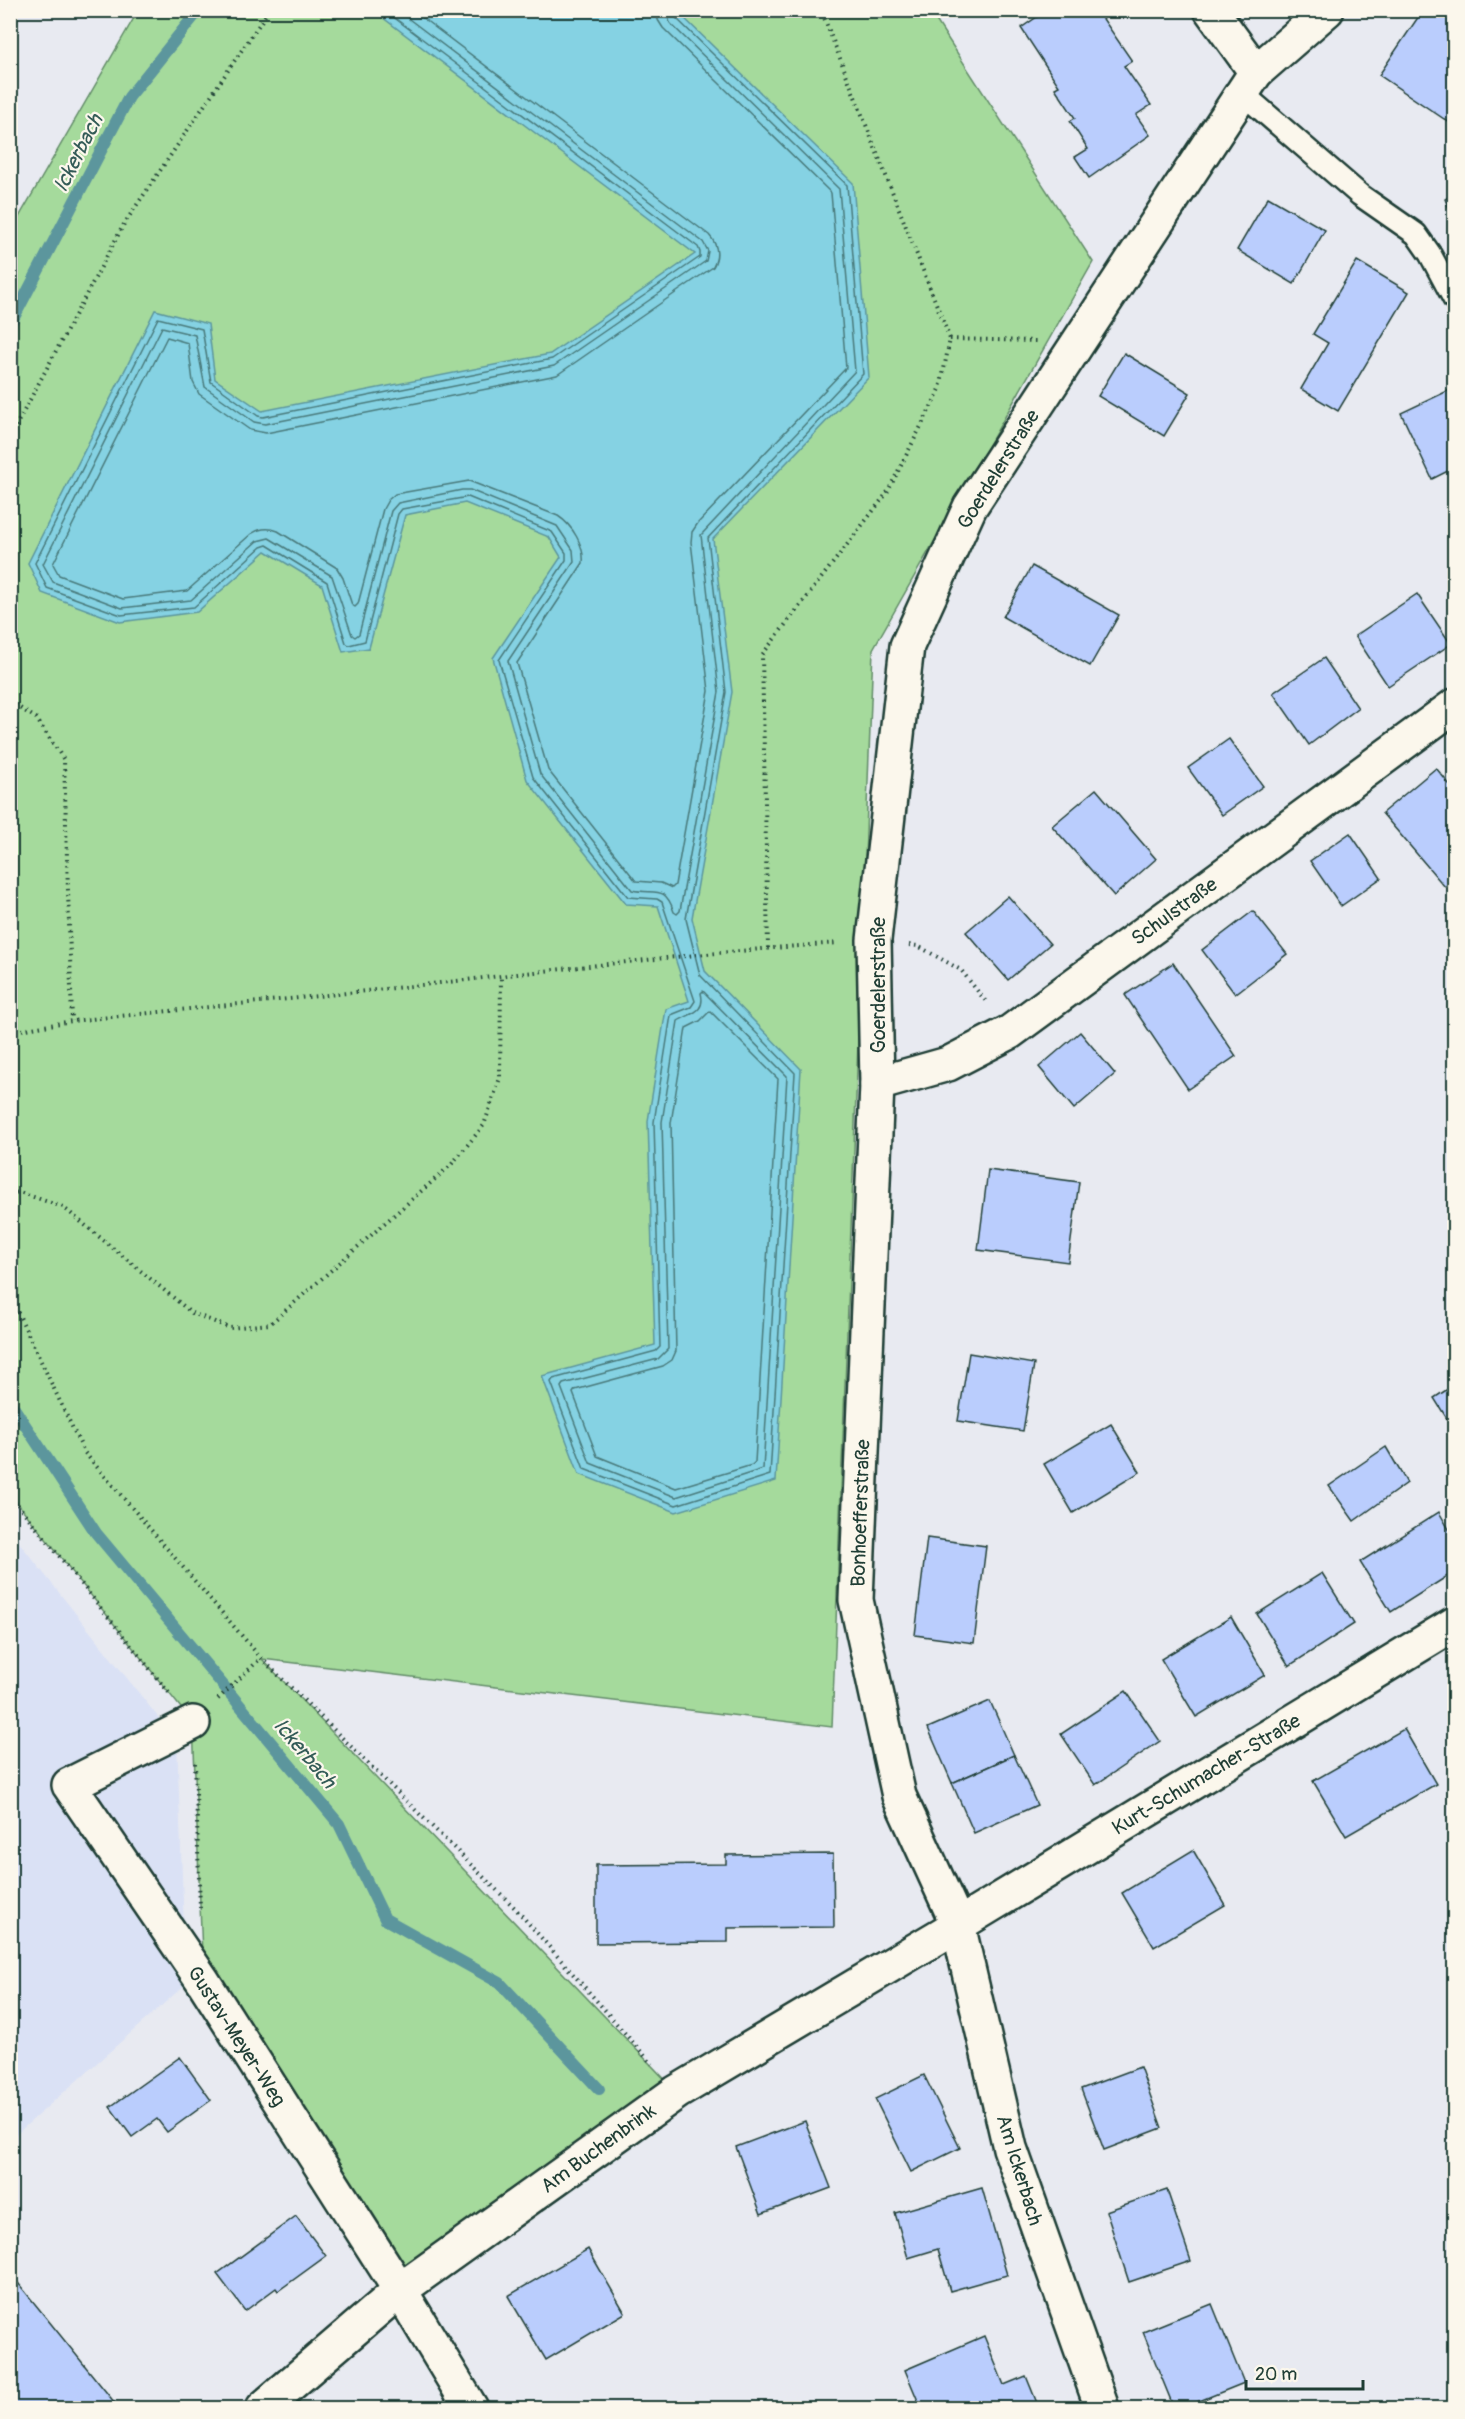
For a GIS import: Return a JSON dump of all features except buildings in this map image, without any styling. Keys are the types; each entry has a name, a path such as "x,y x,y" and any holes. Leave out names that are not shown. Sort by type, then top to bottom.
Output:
{"street":[{"path":"1211,10 1249,82"},
{"name":"Goerdelerstraße","path":"877,1084 874,940 908,646 970,507 1249,82 1327,10"},
{"name":"Schulstraße","path":"877,1084 948,1064 1010,1032 1455,706"},
{"name":"Bonhoefferstraße","path":"877,1084 856,1600 899,1796 958,1925"},
{"name":"Kurt-Schumacher-Straße","path":"958,1925 1454,1624"},
{"name":"Gustav-Meyer-Weg","path":"193,1723 69,1785 203,1981 400,2290 471,2409"},
{"name":"Am Buchenbrink","path":"263,2409 400,2290 676,2092 958,1925"},
{"name":"Am Ickerbach","path":"958,1925 1010,2148 1102,2409"}],"lane":[{"path":"1249,82 1360,195 1416,234 1455,299"}],"path":[{"path":"10,437 124,224 269,10"},
{"path":"768,948 762,655 887,493 940,389 950,339 821,10"},
{"path":"950,339 1079,341"},
{"path":"10,702 36,718 64,760 72,1021"},
{"path":"10,1032 72,1021 735,950 874,940 918,946 960,970 1010,1032"},
{"path":"10,1194 19,1192 63,1207 192,1313 230,1328 270,1324 451,1165 484,1125 500,1078 501,976"},
{"path":"10,1296 84,1452 261,1658 516,1909 676,2092"},
{"path":"193,1723 261,1658"}],"shaded area":[{"path":"10,1531 177,1741 186,1984 11,2139"}],"green space":[{"path":"138,11 930,11 1093,262 873,649 832,1727 262,1659 677,2092 400,2290 203,1981 193,1723 11,1495 11,231"}],"water":[{"path":"374,11 677,11 853,183 869,377 713,539 732,692 692,918 705,971 801,1069 776,1481 676,1512 579,1474 542,1376 655,1345 648,1121 666,1009 689,1001 658,906 626,904 527,780 493,658 561,557 549,537 465,503 405,515 369,648 343,652 322,585 266,551 197,612 120,622 42,593 28,563 155,310 208,324 215,379 262,411 550,354 695,254"}],"waterway":[{"name":"Ickerbach","path":"10,325 129,97 199,10"},
{"name":"Ickerbach","path":"10,1402 96,1533 339,1824 385,1919 500,1983 599,2089"}]}
